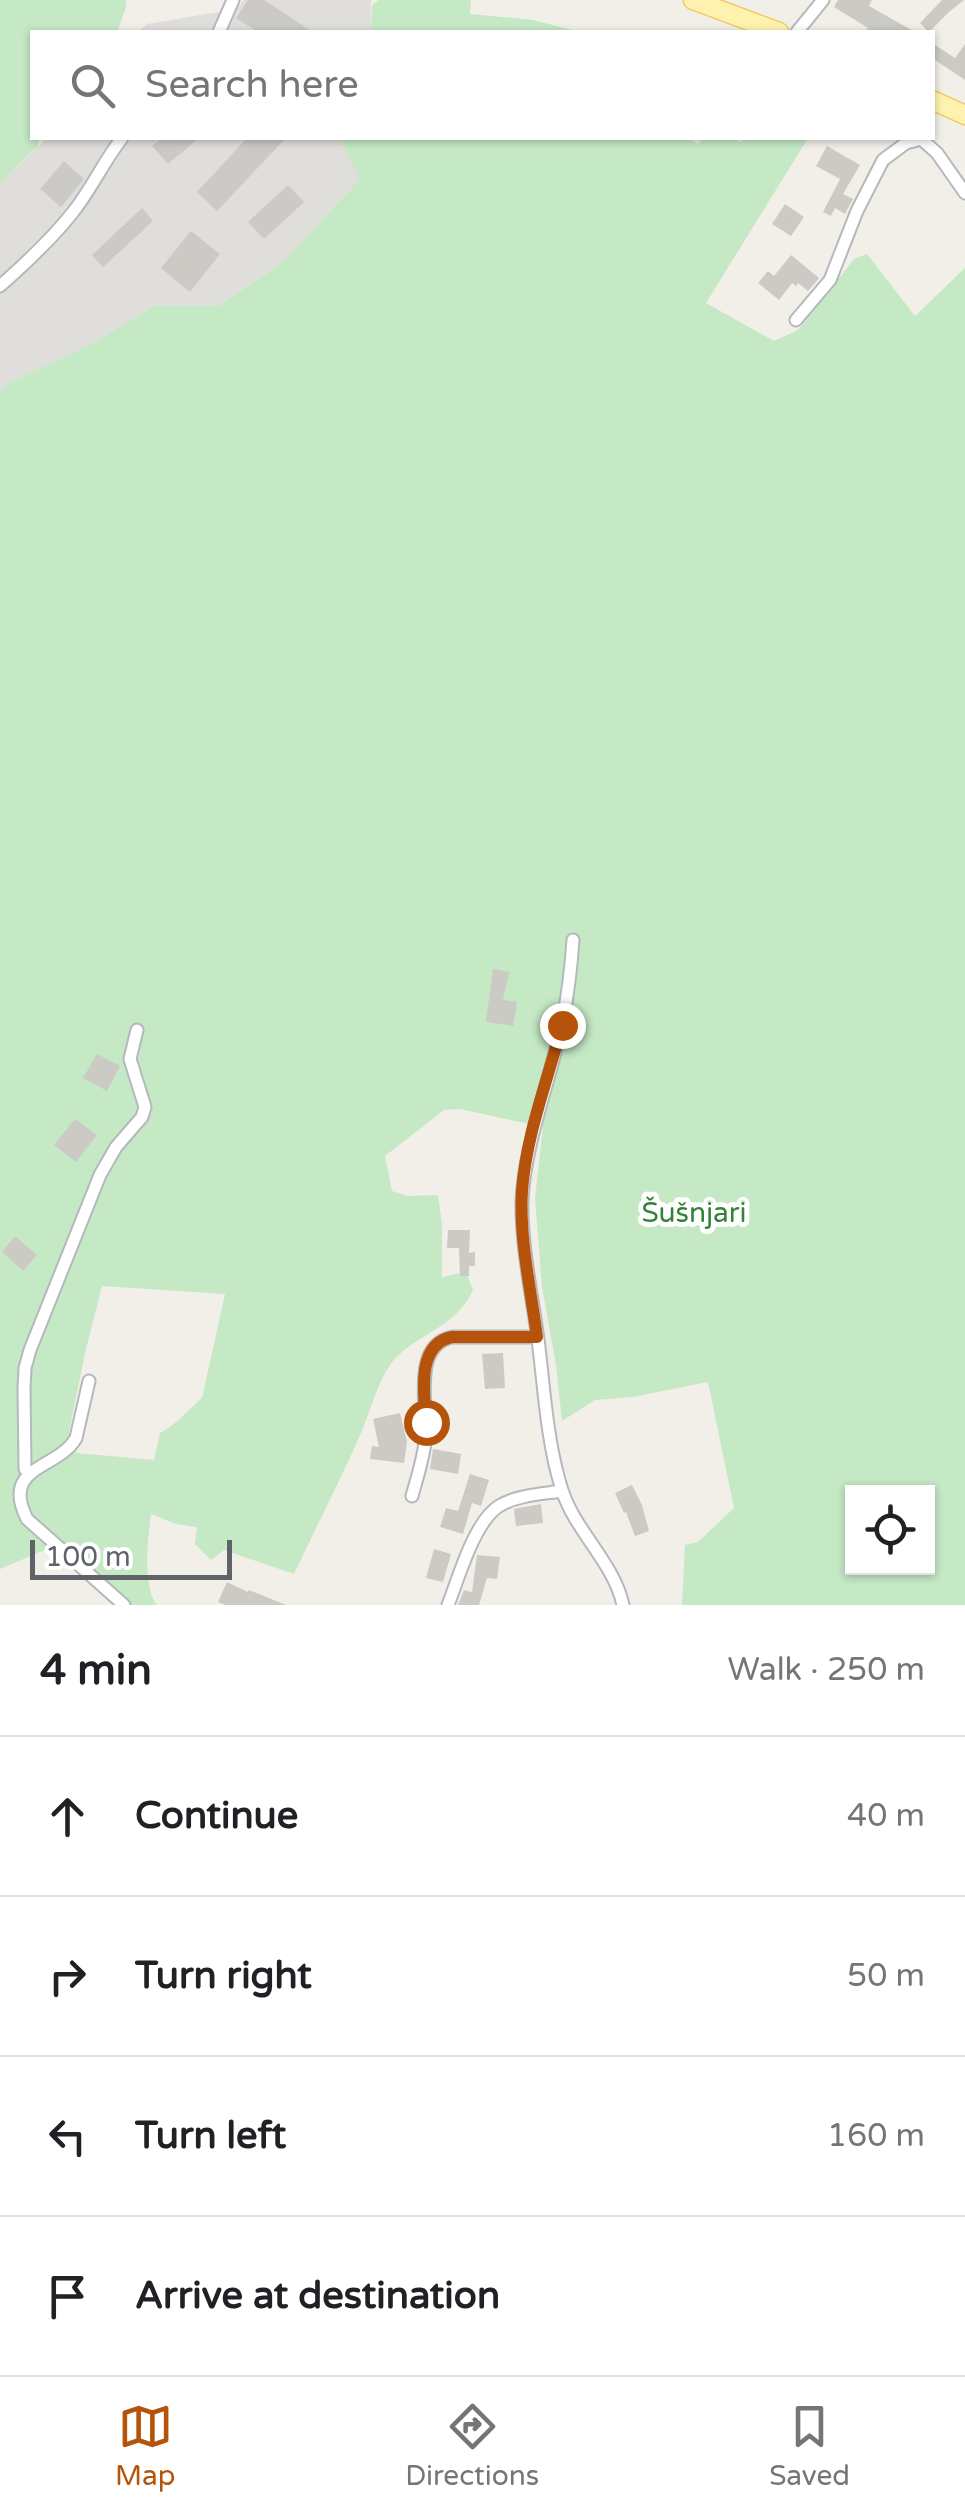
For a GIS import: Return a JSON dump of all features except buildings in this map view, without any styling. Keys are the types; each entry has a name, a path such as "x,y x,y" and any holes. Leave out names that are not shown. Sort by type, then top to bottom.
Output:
{"main road":[{"path":"694,0 774,30"},
{"path":"935,101 965,115"}],"street":[{"path":"220,30 232,0"},
{"path":"799,30 824,0"},
{"path":"0,286 73,212 121,140"},
{"path":"796,320 830,280 856,211 883,160 914,140"},
{"path":"922,140 965,194"},
{"path":"573,940 562,1025 529,1146 522,1192 525,1238 552,1446 562,1491 612,1578 622,1605"},
{"path":"25,1470 24,1388 30,1350 100,1174 116,1147 142,1117 145,1107 130,1058 137,1030"},
{"path":"412,1496 425,1442 426,1363 434,1344 452,1337 537,1337"},
{"path":"88,1381 72,1446 25,1470 16,1480 12,1494 26,1519 124,1605"},
{"path":"448,1605 488,1515 516,1499 562,1491"}],"shaded area":[{"path":"244,0 371,0 372,30 140,30 147,24 236,9"},
{"path":"45,140 340,140 361,178 283,262 218,306 154,306 88,346 10,382 0,391 0,184"}],"green space":[{"path":"0,0 126,0 118,30 30,30 30,140 39,140 38,146 0,184"},
{"path":"379,0 471,0 470,14 533,20 572,30 372,30 372,5"},
{"name":"Šušnjari","path":"340,140 691,140 698,144 702,140 807,140 706,303 774,341 798,330 854,259 867,254 915,316 965,268 965,1605 682,1605 685,1545 698,1542 734,1508 708,1382 633,1397 595,1400 562,1421 542,1287 535,1198 543,1127 460,1109 444,1110 385,1156 392,1191 407,1196 438,1195 442,1277 466,1272 473,1290 455,1315 407,1348 388,1368 294,1574 224,1550 211,1560 195,1544 197,1527 151,1514 148,1574 157,1605 117,1605 63,1542 0,1569 0,391 10,382 88,346 154,306 218,306 283,262 360,179","holes":["102,1286 225,1294 202,1398 160,1433 154,1460 77,1453 69,1432"]}],"route":[{"path":"426,1422 426,1363 434,1344 452,1337 537,1337 522,1192 529,1146 562,1025"}]}
